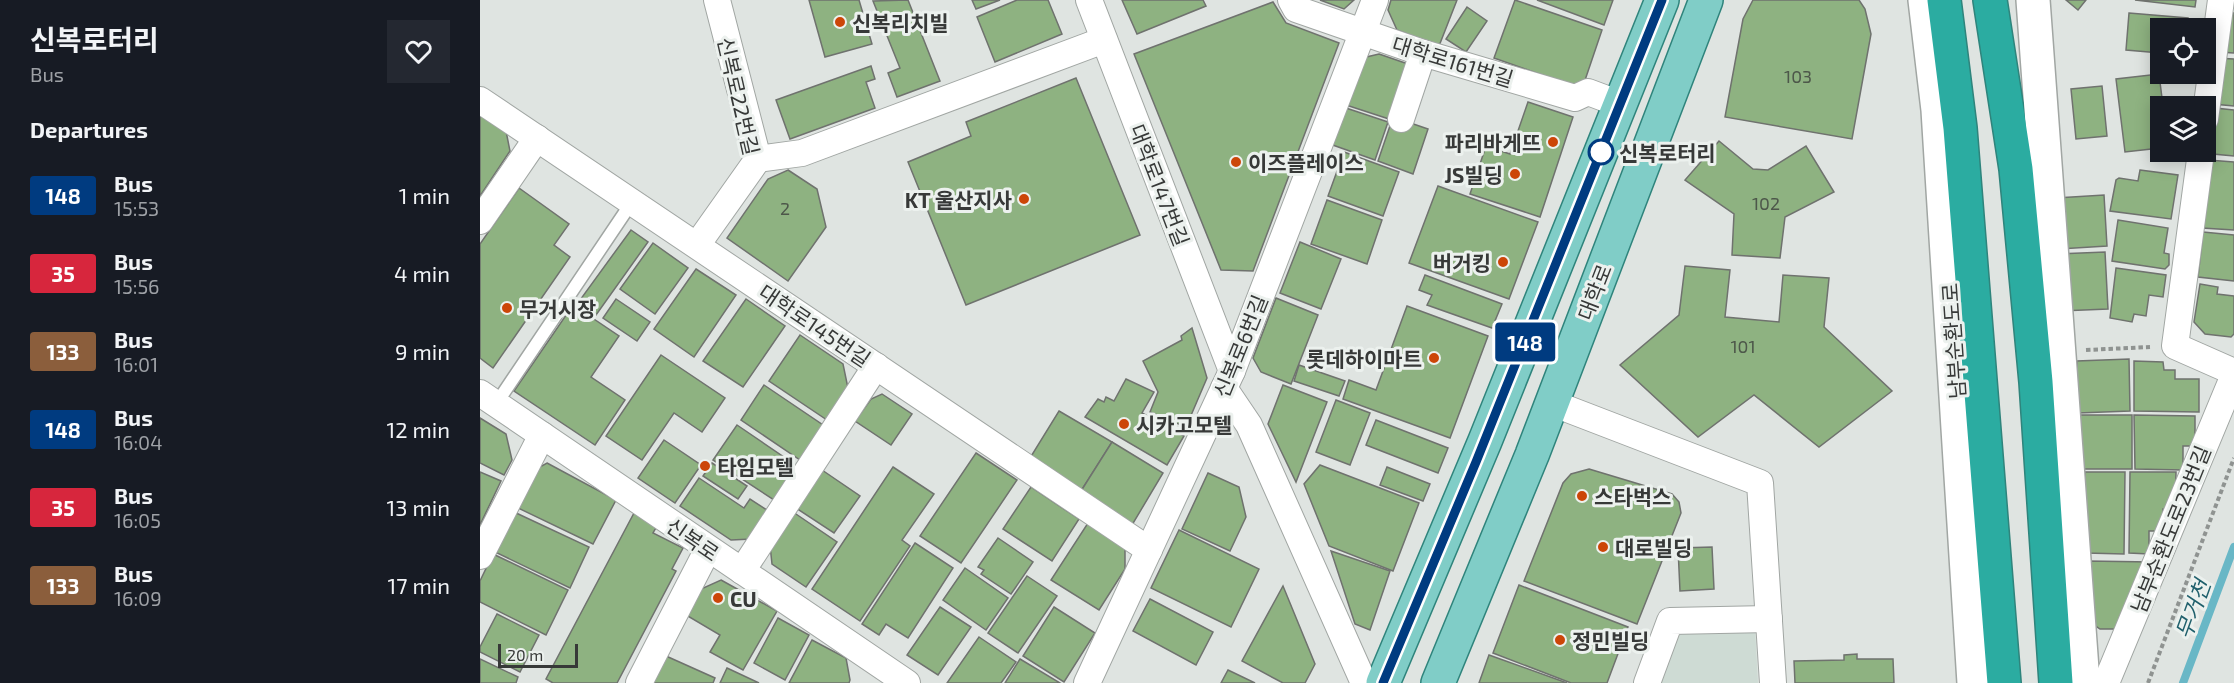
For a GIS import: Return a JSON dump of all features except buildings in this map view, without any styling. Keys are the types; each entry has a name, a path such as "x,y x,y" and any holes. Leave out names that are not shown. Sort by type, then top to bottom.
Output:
{"highway":[{"path":"1944,0 1961,140 2004,683"},
{"path":"1990,0 2016,169 2034,359 2056,683"}],"main road":[{"path":"1383,683 1476,462 1662,0"},
{"name":"대학로","path":"1438,683 1552,403 1706,0"},
{"name":"남부순환도로","path":"1925,0 1938,110 1974,683"},
{"path":"2033,0 2083,683"}],"street":[{"name":"신복로22번길","path":"696,245 758,159 717,0"},
{"name":"대학로147번길","path":"1089,0 1228,379 1364,683"},
{"name":"대학로161번길","path":"1291,0 1296,9 1423,53 1575,98 1588,92 1620,104"},
{"name":"신복로6번길","path":"1087,683 1228,379 1375,0"},
{"path":"2208,96 2221,0"},
{"path":"758,159 802,153 1104,40"},
{"path":"1401,119 1423,53"},
{"name":"대학로145번길","path":"480,100 1149,550"},
{"path":"480,221 537,138"},
{"path":"2200,162 2175,346 2234,374"},
{"path":"742,572 876,366"},
{"name":"남부순환도로23번길","path":"2106,683 2234,374"},
{"name":"신복로","path":"488,398 742,572 870,673 907,683"},
{"path":"1552,403 1760,483 1773,683"},
{"path":"480,556 542,435"},
{"path":"639,683 708,549"},
{"path":"1647,683 1670,621 1769,619"}],"lane":[{"path":"488,398 633,202"}],"path":[{"path":"2080,350 2175,346"},
{"path":"2148,683 2234,458"}],"shaded area":[{"path":"1755,627 1758,683 1654,683 1674,631"}],"waterway":[{"name":"무거천","path":"2183,683 2234,547"}],"bus line":[{"name":"148","path":"1383,683 1424,590 1662,0"}],"place":[{"name":"신복리치빌","path":"840,22"},
{"name":"파리바게뜨","path":"1553,142"},
{"name":"신복로터리","path":"1601,152"},
{"name":"이즈플레이스","path":"1236,162"},
{"name":"JS빌딩","path":"1515,174"},
{"name":"KT 울산지사","path":"1024,199"},
{"name":"버거킹","path":"1503,262"},
{"name":"무거시장","path":"507,308"},
{"name":"롯데하이마트","path":"1434,358"},
{"name":"시카고모텔","path":"1124,424"},
{"name":"타임모텔","path":"705,466"},
{"name":"스타벅스","path":"1582,496"},
{"name":"대로빌딩","path":"1603,547"},
{"name":"CU","path":"718,598"},
{"name":"정민빌딩","path":"1560,640"}]}
